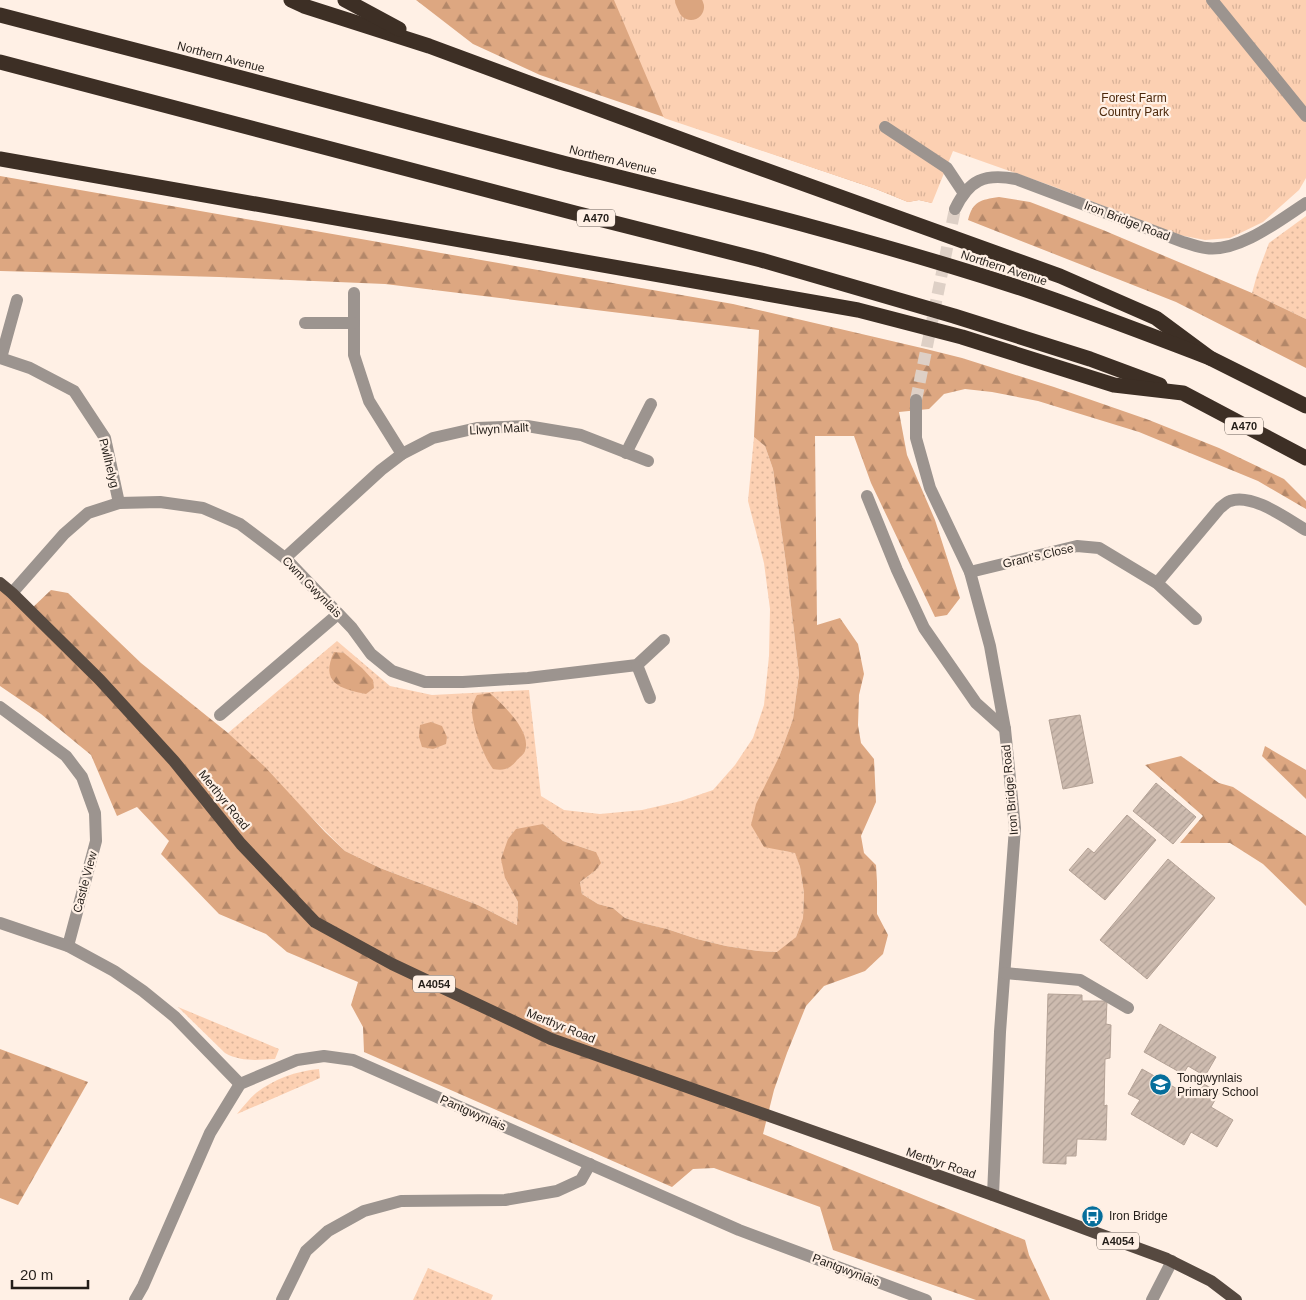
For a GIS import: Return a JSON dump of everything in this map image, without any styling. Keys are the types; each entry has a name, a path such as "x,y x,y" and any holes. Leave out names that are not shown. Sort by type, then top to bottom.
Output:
{"highway":[{"path":"291,0 304,6 430,46 732,158 1060,276 1156,318 1210,358 1306,406"},
{"path":"346,0 430,46"},
{"name":"Northern Avenue","path":"0,15 758,212 924,259 1015,287 1124,325 1210,358"},
{"name":"A470","path":"1,62 761,260 964,318 1090,359 1183,393 1306,458"},
{"path":"0,159 858,310 962,337 1114,385 1183,393"}],"main road":[{"name":"Merthyr Road","path":"0,583 100,680 174,761 241,844 315,922 392,964 551,1039 993,1195 1172,1261 1211,1280 1236,1300"}],"street":[{"path":"1212,0 1306,116"},
{"path":"886,127 948,168 963,192 955,209"},
{"name":"Iron Bridge Road","path":"963,192 980,180 998,176 1016,179 1183,242 1207,249 1242,242 1306,203"},
{"path":"354,293 354,355 369,401 402,454"},
{"name":"Pwllhelyg","path":"17,300 1,358 30,368 74,390 105,438 119,503"},
{"path":"305,323 354,324"},
{"name":"Iron Bridge Road","path":"916,400 916,438 930,488 970,572 990,646 1005,730 1015,828 993,1195"},
{"path":"626,452 651,404"},
{"name":"Llwyn Mallt","path":"285,558 381,470 402,454 433,438 477,428 527,426 581,435 648,462"},
{"path":"866,496 896,570 924,628 976,703 1005,730"},
{"path":"1157,583 1220,508 1230,501 1247,500 1265,506 1306,530"},
{"name":"Cwm Gwynlais","path":"12,593 64,534 88,513 119,503 160,502 203,508 240,524 285,558 352,628 371,654 392,671 425,682 463,682 528,678 637,666"},
{"name":"Grant's Close","path":"970,572 1077,546 1099,548 1157,583 1196,619"},
{"path":"220,715 338,614"},
{"path":"650,698 637,666 664,640"},
{"name":"Castle View","path":"0,707 66,756 82,777 95,813 96,841 68,946"},
{"path":"0,923 68,946 114,971 175,1017 240,1084 210,1134 143,1286 135,1300"},
{"path":"1005,973 1080,980 1128,1008"},
{"name":"Pantgwynlais","path":"240,1084 297,1060 324,1056 353,1060 739,1230 926,1300"},
{"path":"282,1300 306,1251 328,1231 364,1211 401,1201 506,1200 557,1191 581,1180 590,1164"},
{"path":"1152,1300 1172,1261"}],"green space":[{"path":"416,0 729,0 932,203 919,200 908,202 876,189 540,75 473,44"},
{"name":"Forest Farm Country Park","path":"614,0 1306,0 1306,178 1299,190 1263,222 1230,238 1205,240 1179,235 1052,186 953,151 932,203 919,200 908,202 876,189 664,118"},
{"path":"0,176 733,304 926,349 962,358 1054,387 1149,420 1219,448 1284,479 1306,501 1306,509 1258,481 1139,432 1038,401 965,389 944,394 929,409 899,412 907,455 935,520 960,598 947,615 935,617 871,483 854,436 815,436 817,625 840,618 858,644 864,674 859,695 858,725 861,743 874,759 876,802 861,836 864,853 876,865 877,914 888,935 883,954 865,971 824,986 806,1006 774,1090 763,1134 1025,1240 1029,1255 1050,1300 976,1300 833,1250 820,1207 714,1168 693,1169 672,1187 364,1052 363,1027 351,1005 358,982 287,952 266,934 219,914 161,854 169,841 137,807 117,816 91,755 41,714 0,686 0,583 30,610 51,590 68,593 141,663 228,733 265,767 345,851 380,868 478,905 517,925 518,902 505,878 501,859 508,839 516,829 543,824 563,841 596,852 601,863 595,871 580,882 582,894 598,904 613,908 625,918 697,939 726,946 777,952 796,937 803,918 804,893 800,867 795,853 764,847 751,825 756,804 779,757 793,719 799,674 773,469 765,446 754,437 759,330 385,284 0,271"},
{"path":"999,197 1030,202 1103,230 1252,293 1306,319 1306,368 1176,302 968,220 972,209 978,202"},
{"path":"1306,216 1306,319 1252,293 1269,243"},
{"path":"754,437 765,446 773,469 799,674 793,719 779,757 783,851 795,852 800,867 804,893 803,918 796,937 778,952 726,946 697,939 625,918 613,908 598,904 582,894 580,882 595,871 596,852 563,841 543,824 505,878 518,902 517,925 478,905 380,868 345,851 228,733 337,641 390,686 432,695 529,690 541,796 564,810 600,814 642,810 681,801 713,790 735,765 753,738 764,705 769,656 770,609 764,563 748,501"},
{"path":"334,652 344,653 362,668 373,680 374,688 366,694 348,690 335,682 329,671"},
{"path":"490,693 515,719 524,735 526,743 523,755 509,767 500,770 493,769 486,757 479,741 472,710 477,695"},
{"path":"431,722 442,726 447,737 446,744 433,749 422,747 419,737 420,725"},
{"path":"1265,746 1306,770 1306,799 1262,756"},
{"path":"1181,756 1219,783 1233,787 1306,836 1306,906 1263,864 1230,843 1180,843 1203,816 1145,765"},
{"path":"178,1007 279,1049 275,1059 243,1059 225,1053"},
{"path":"0,1049 88,1082 18,1205 0,1198"},
{"path":"319,1069 320,1078 237,1114 253,1095 270,1084 294,1074"},
{"path":"428,1268 493,1295 491,1300 413,1300"}],"building":[{"path":"1080,715 1093,783 1063,789 1049,720"},
{"path":"1156,783 1196,817 1173,844 1133,811"},
{"path":"1127,815 1156,840 1105,900 1069,870 1088,848 1094,853"},
{"path":"1168,859 1215,898 1147,979 1100,940"},
{"path":"1048,994 1082,995 1082,1001 1107,1001 1106,1024 1111,1025 1110,1058 1105,1059 1104,1106 1107,1105 1106,1140 1077,1139 1076,1156 1066,1156 1066,1164 1043,1163"},
{"path":"1160,1024 1216,1057 1205,1076 1188,1066 1183,1074 1144,1052"},
{"path":"1142,1069 1195,1099 1204,1084 1219,1093 1211,1107 1233,1120 1217,1147 1191,1132 1184,1145 1131,1114 1140,1100 1128,1094"}],"waterway":[{"path":"688,0 691,7"}],"tunnel":[{"path":"916,400 955,209"}],"place":[{"name":"Tongwynlais Primary School","path":"1161,1085"},
{"name":"Iron Bridge","path":"1093,1216"}]}
